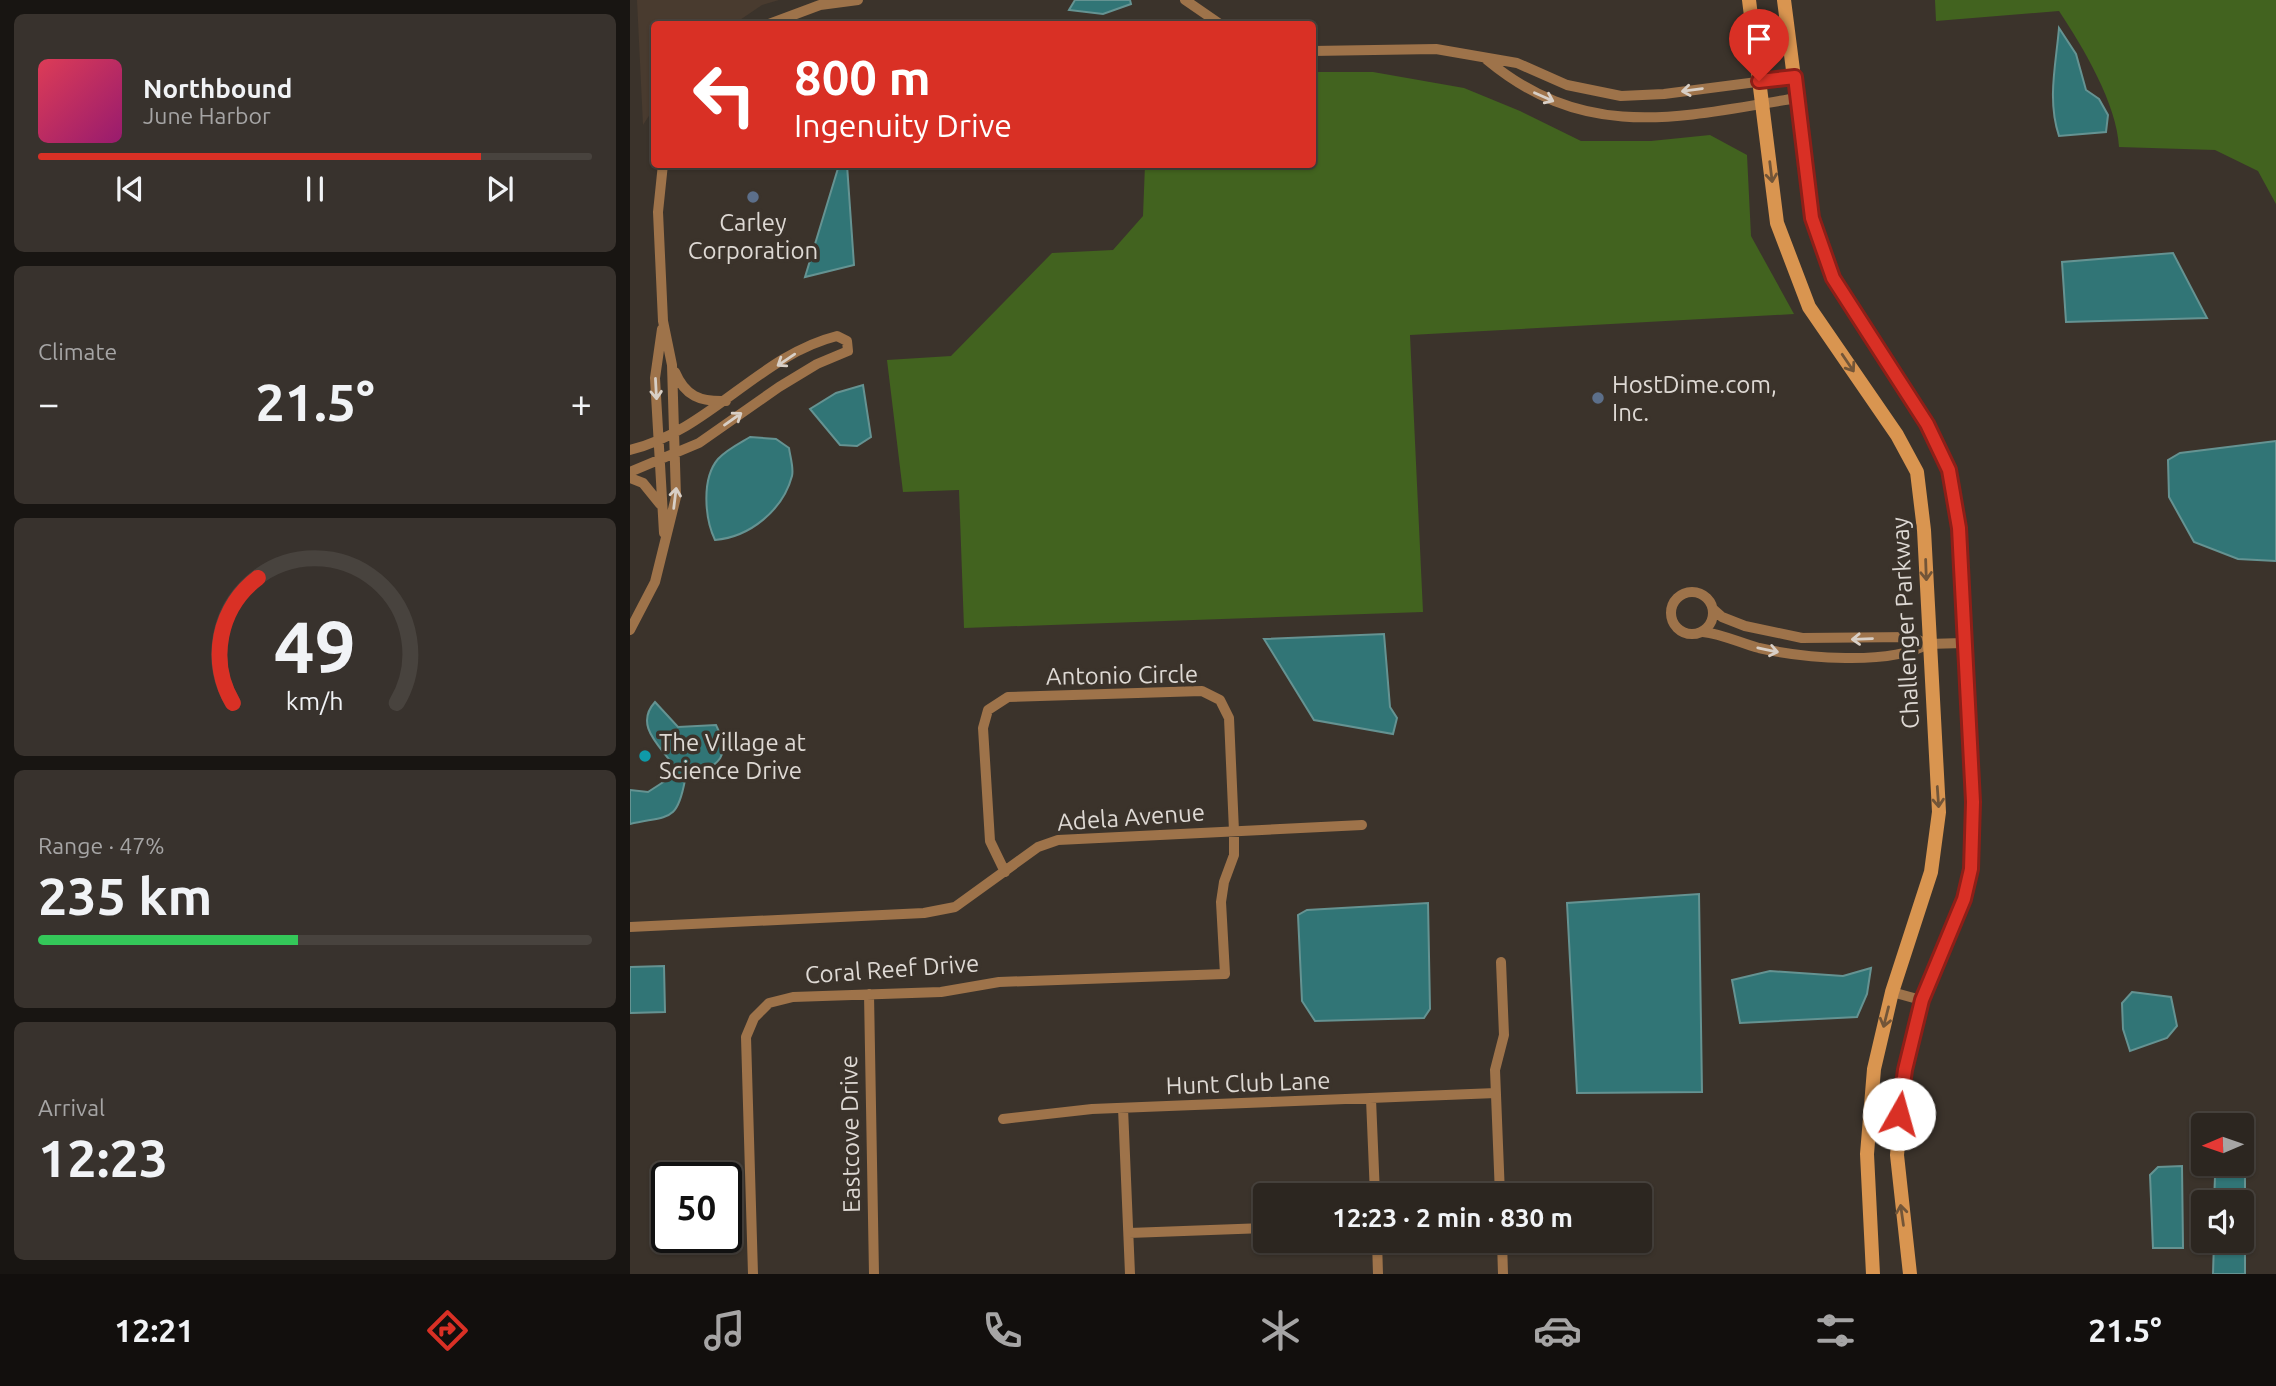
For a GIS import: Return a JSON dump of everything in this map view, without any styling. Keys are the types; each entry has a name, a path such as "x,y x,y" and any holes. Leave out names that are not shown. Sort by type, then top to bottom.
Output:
{"main road":[{"name":"Challenger Parkway","path":"1749,0 1777,223 1809,307 1898,435 1917,472 1924,530 1939,812 1931,872 1892,992 1874,1069 1867,1154 1873,1274"},
{"path":"1784,0 1812,218 1833,278 1927,424 1949,470 1959,528 1973,802 1971,869 1964,899 1922,1000 1905,1070 1896,1155 1910,1274"}],"street":[{"path":"777,21 820,5 858,0"},
{"path":"1185,0 1216,21"},
{"path":"1316,51 1421,47 1517,63 1567,85 1621,96 1664,94 1795,77"},
{"path":"1487,60 1510,80 1538,95 1587,113 1612,118 1661,118 1797,98"},
{"path":"663,168 658,212 663,321 672,365 679,384 691,396 709,402 726,401"},
{"path":"663,321 655,378 658,462 665,540"},
{"path":"630,450 658,443 674,435 798,352 836,337 848,341 848,351 817,364 699,443 658,462 630,471"},
{"path":"630,630 655,582 676,497 672,365"},
{"path":"630,478 643,483 661,505"},
{"path":"1928,644 1913,653 1819,656 1780,652 1703,632 1688,634 1676,628 1671,614 1674,601 1683,593 1695,591 1710,601 1713,609 1722,617 1777,634 1823,639 1911,637 1928,644 1963,643"},
{"path":"1703,632 1711,623 1713,609"},
{"name":"Antonio Circle","path":"1005,872 990,841 983,728 988,710 1007,697 1202,691 1220,700 1229,718 1234,855 1224,882 1221,902"},
{"name":"Adela Avenue","path":"630,927 924,914 955,907 1038,847 1058,840 1362,825"},
{"name":"Coral Reef Drive","path":"753,1274 746,1037 754,1018 769,1003 793,997 941,992 999,982 1225,974 1221,902"},
{"path":"1500,1183 1496,1062 1504,1035 1501,962"},
{"path":"1892,992 1922,1000"},
{"name":"Eastcove Drive","path":"869,994 874,1274"},
{"name":"Hunt Club Lane","path":"1003,1119 1123,1108 1496,1093"},
{"path":"1371,1099 1374,1183"},
{"path":"1123,1108 1130,1274"},
{"path":"1129,1233 1253,1228"},
{"path":"1377,1253 1378,1274"},
{"path":"1502,1253 1503,1274"}],"shaded area":[{"path":"637,0 779,0 762,5 738,21 651,21 651,113 643,125"}],"green space":[{"path":"1935,0 2276,0 2276,204 2258,171 2215,150 2119,147 2112,113 2097,76 2059,11 1936,21"},
{"path":"1316,72 1373,72 1464,88 1520,111 1581,141 1651,141 1710,135 1747,155 1751,236 1794,314 1410,335 1423,612 964,628 959,490 903,492 887,360 951,356 1052,253 1113,250 1143,216 1145,168 1316,168"}],"water":[{"path":"1075,0 1130,0 1131,4 1103,14 1069,10"},
{"path":"2059,28 2076,54 2086,90 2099,99 2108,115 2106,132 2059,136 2053,96"},
{"path":"838,168 847,168 854,265 805,277"},
{"path":"2173,253 2207,318 2066,322 2062,262"},
{"path":"863,385 871,437 857,446 840,445 810,409 836,393"},
{"path":"750,437 776,439 789,448 792,476 788,488 763,520 741,534 715,540 707,510 709,477 721,456"},
{"path":"2276,441 2276,561 2238,559 2194,542 2169,497 2168,460 2180,453"},
{"path":"1384,634 1390,707 1397,718 1393,734 1314,720 1264,639"},
{"path":"655,702 678,727 716,725 721,737 722,754 713,765 685,780 679,804 669,815 630,824 630,790 648,792 668,779 671,762 648,726 649,710"},
{"path":"1699,894 1702,1092 1577,1093 1567,903"},
{"path":"1428,903 1430,1009 1424,1018 1315,1021 1302,1001 1298,915 1307,910"},
{"path":"664,966 665,1012 630,1013 630,967"},
{"path":"1871,968 1867,994 1857,1017 1740,1023 1732,980 1770,971 1843,976"},
{"path":"2132,992 2171,997 2177,1026 2167,1038 2130,1051 2123,1029 2122,1003"},
{"path":"2182,1166 2183,1248 2153,1248 2150,1175 2158,1167"},
{"path":"2215,1177 2245,1177 2245,1190 2214,1190"},
{"path":"2214,1253 2245,1253 2245,1274 2213,1274"}],"place":[{"name":"Carley Corporation","path":"753,197"},
{"name":"HostDime.com, Inc.","path":"1598,398"},
{"name":"The Village at Science Drive","path":"645,756"}],"route":[{"path":"1759,81 1795,77 1812,218 1833,278 1927,424 1949,470 1959,528 1963,656 1973,802 1971,869 1964,899 1922,1000 1905,1070 1899,1114"}]}
